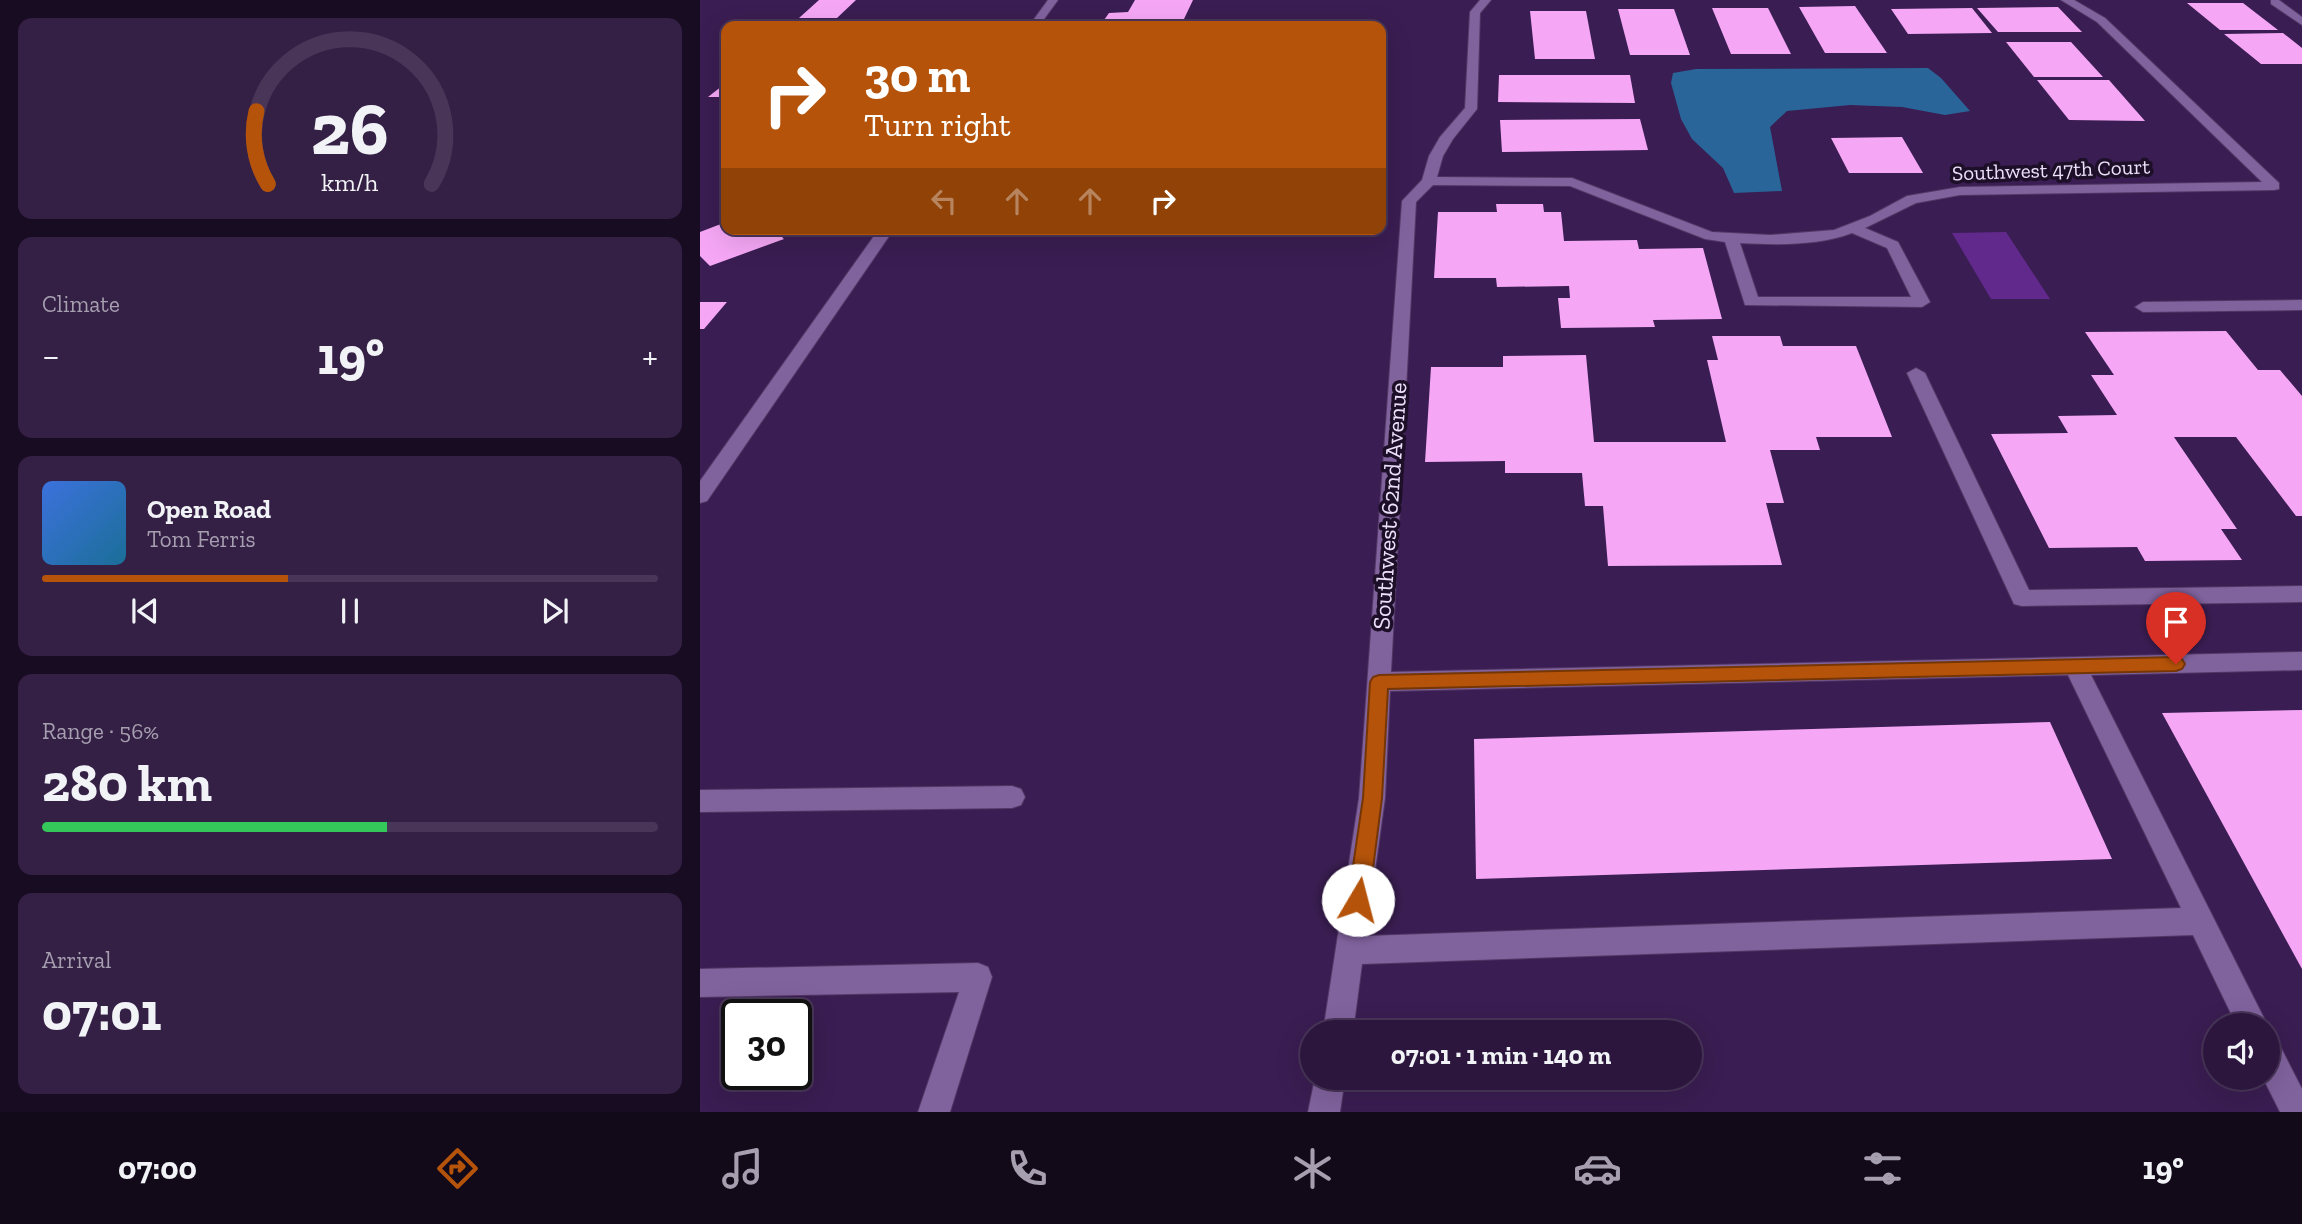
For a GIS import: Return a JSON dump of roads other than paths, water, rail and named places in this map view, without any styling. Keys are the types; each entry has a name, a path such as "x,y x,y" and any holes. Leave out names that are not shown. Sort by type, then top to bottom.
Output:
{"street":[{"path":"1038,21 1053,0"},
{"name":"Southwest 62nd Avenue","path":"1340,1020 1372,798 1409,201 1429,181 1436,156 1447,137 1471,108 1475,12 1484,0"},
{"name":"Southwest 47th Court","path":"1429,181 1572,182 1710,236 1770,240 1838,234 1912,200 1961,191 2273,186 2101,20 2066,0"},
{"path":"2275,2 2302,22"},
{"path":"1731,237 1751,302 1922,302 1893,245 1852,228"},
{"path":"700,496 709,469 883,235"},
{"path":"2143,307 2302,306"},
{"path":"1916,373 2022,598 2302,594"},
{"path":"1379,682 2302,661"},
{"path":"2075,666 2246,1013"},
{"path":"700,801 1012,797"},
{"path":"1351,950 2200,921"},
{"path":"700,983 978,977 934,1112"},
{"path":"2280,1079 2297,1112"},
{"path":"1324,1112 1328,1090"}],"water":[{"path":"1928,68 1941,78 1970,111 1945,115 1902,107 1850,105 1787,111 1770,127 1782,191 1734,193 1723,168 1692,139 1681,119 1671,83 1673,73 1696,69"}]}
